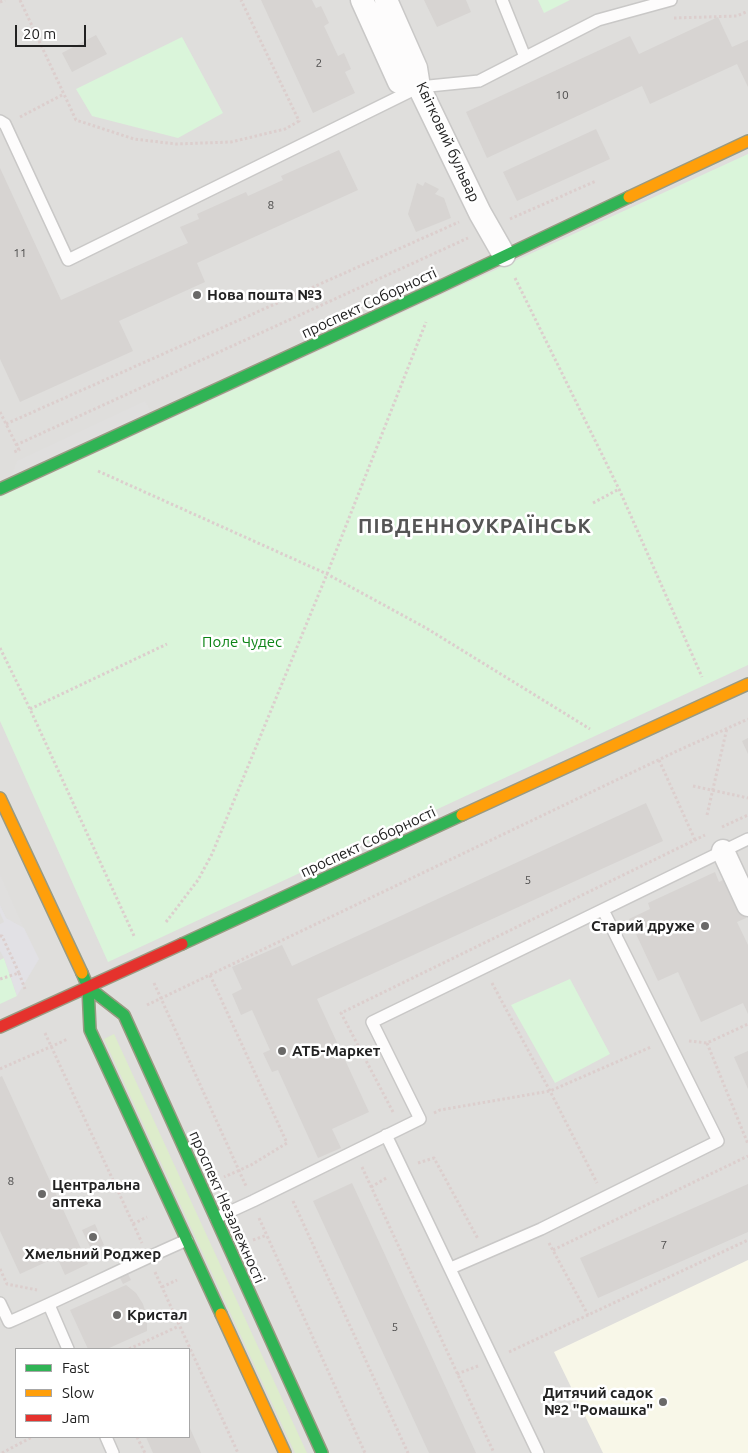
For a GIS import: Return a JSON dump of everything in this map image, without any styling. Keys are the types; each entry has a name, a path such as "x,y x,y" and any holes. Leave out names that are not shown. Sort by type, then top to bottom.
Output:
{"street":[{"path":"362,0 399,82 419,87"},
{"name":"Квітковий бульвар","path":"386,0 416,68 419,87 485,221 504,255"},
{"name":"проспект Соборності","path":"0,488 439,287 748,141"},
{"name":"проспект Соборності","path":"0,1027 748,684"},
{"name":"проспект Незалежності","path":"0,798 88,987 90,1030 284,1453"},
{"path":"724,851 748,904"},
{"name":"проспект Незалежності","path":"88,987 124,1015 322,1453"}],"lane":[{"path":"502,0 525,57"},
{"path":"3,123 68,260 419,87 479,80 598,20 671,0"},
{"path":"216,1218 420,1119 372,1022 748,839"},
{"path":"451,1268 541,1229 718,1141 603,910"},
{"path":"386,1135 538,1453"},
{"path":"0,1303 9,1322 187,1240"},
{"path":"49,1305 68,1348"},
{"path":"106,1438 113,1453"}],"path":[{"path":"0,2 5,0"},
{"path":"20,0 76,120 134,140 176,144 231,142 285,129 299,121 241,0"},
{"path":"669,18 737,16 748,11"},
{"path":"3,123 64,94"},
{"path":"6,424 485,221 596,181"},
{"path":"16,444 452,246 485,221"},
{"path":"161,928 198,880 212,854 326,574 439,287 452,246"},
{"path":"504,255 619,489 712,701 727,728 707,815"},
{"path":"0,412 19,450 12,452"},
{"path":"98,471 326,574 426,628 616,745"},
{"path":"593,503 619,489"},
{"path":"30,709 167,644"},
{"path":"0,648 30,709 135,940 144,936"},
{"path":"161,999 658,760 748,719"},
{"path":"658,760 695,840"},
{"path":"693,786 748,798"},
{"path":"0,936 2,936 19,972 189,1348"},
{"path":"474,948 616,1219"},
{"path":"144,961 365,1453"},
{"path":"0,979 19,972"},
{"path":"210,975 287,1143 251,1165"},
{"path":"440,1110 550,1091 667,1040 707,1043 748,1024"},
{"path":"707,1043 748,1144"},
{"path":"553,1250 748,1156"},
{"path":"434,1158 486,1253"},
{"path":"362,1167 494,1453"},
{"path":"301,1196 292,1200 408,1453"},
{"path":"541,1229 588,1315"},
{"path":"458,1374 494,1360 748,1240"},
{"path":"0,1269 7,1284 42,1291"},
{"path":"132,1348 179,1326"},
{"path":"190,1350 238,1453"},
{"path":"2,1453 8,1452 30,1438"},
{"path":"137,1438 144,1453"}],"shaded area":[{"path":"0,0 748,0 748,1453 0,1453"},
{"path":"145,401 152,413 10,479 17,461"},
{"path":"0,874 24,928 6,918 0,905"},
{"path":"0,905 6,918 24,928 39,959 17,996 0,951 0,924 4,922 0,913"},
{"name":"Дитячий садок №2 \"Ромашка\"","path":"748,1260 748,1453 603,1453 554,1352"}],"green space":[{"path":"538,0 570,0 544,13"},
{"path":"182,37 223,113 178,138 92,116 76,89"},
{"name":"Поле Чудес","path":"748,154 748,665 108,962 0,721 0,497"},
{"path":"4,958 17,996 0,1004 0,960"},
{"path":"570,979 610,1054 555,1083 511,1005"},
{"path":"114,1034 307,1453 295,1453 104,1039"}],"building":[{"path":"261,0 312,0 316,8 321,6 329,23 324,26 338,56 344,53 351,69 345,72 355,93 313,113"},
{"path":"424,0 466,0 471,12 437,27"},
{"path":"718,17 732,47 748,40 748,87 737,64 650,104 642,86 487,158 466,112 630,36 639,54"},
{"path":"96,35 107,54 72,72 62,53"},
{"path":"596,129 610,159 517,201 503,172"},
{"path":"339,150 358,190 197,263 205,282 119,321 133,351 20,402 0,359 0,168 61,300 188,243 180,227 199,219 197,214 246,192 248,196 283,180 281,176"},
{"path":"425,182 439,189 435,194 444,198 451,218 416,232 408,214 417,183 423,186"},
{"path":"748,738 748,754 742,741"},
{"path":"646,803 663,841 317,999 369,1112 332,1129 341,1148 318,1158 278,1070 272,1072 263,1053 270,1050 252,1010 241,1015 232,994 242,989 232,967 282,945 292,966"},
{"path":"715,872 719,882 727,878 746,918 737,922 748,945 748,1014 743,1003 701,1022 678,972 658,981 629,919 650,909 648,903"},
{"path":"748,1051 748,1089 734,1057"},
{"path":"2,1076 88,1264 65,1275 57,1257 20,1274 0,1231 0,1077"},
{"path":"352,1183 476,1453 429,1453 313,1201"},
{"path":"748,1184 748,1232 598,1298 580,1258"},
{"name":"Хмельний Роджер","path":"95,1224 104,1245 92,1251 82,1230"},
{"path":"127,1272 131,1280 123,1284 119,1276"},
{"path":"126,1285 136,1293 143,1304 147,1317 147,1331 109,1348 88,1348 70,1310"},
{"path":"190,1428 201,1453 153,1453 146,1438 190,1438"}],"traffic: fast":[{"path":"0,489 439,287 629,197"},
{"path":"182,944 462,815"},
{"path":"82,973 88,987 90,1030 221,1314"},
{"path":"88,987 124,1015 322,1453"}],"traffic: slow":[{"path":"629,197 748,141"},
{"path":"462,815 748,684"},
{"path":"0,798 82,973"},
{"path":"221,1314 285,1453"}],"traffic: jam":[{"path":"0,1027 182,944"}],"place":[{"name":"Нова пошта №3","path":"197,295"},
{"name":"Старий друже","path":"705,926"},
{"name":"АТБ-Маркет","path":"282,1051"},
{"name":"Центральна аптека","path":"42,1194"},
{"name":"Хмельний Роджер","path":"93,1237"},
{"name":"Кристал","path":"117,1315"},
{"name":"Дитячий садок №2 \"Ромашка\"","path":"663,1402"}],"district":[{"name":"ПІВДЕННОУКРАЇНСЬК","path":"475,526"}]}
